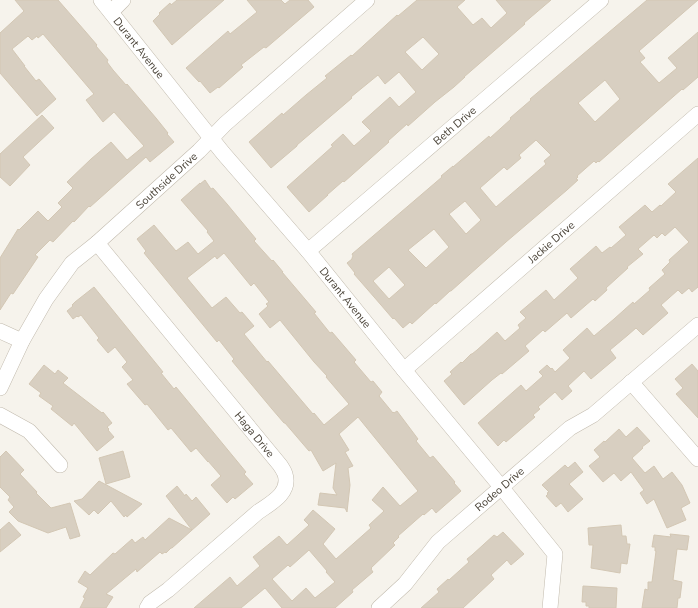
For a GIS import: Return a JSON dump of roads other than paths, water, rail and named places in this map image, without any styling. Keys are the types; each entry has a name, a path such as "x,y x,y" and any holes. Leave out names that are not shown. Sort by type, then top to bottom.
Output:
{"street":[{"name":"Durant Avenue","path":"101,0 212,138 308,251 555,554 550,608"},
{"path":"111,12 123,0"},
{"name":"Southside Drive","path":"0,388 22,341 46,298 72,263 97,243 226,124 367,0"},
{"name":"Beth Drive","path":"308,251 601,0"},
{"name":"Jackie Drive","path":"404,370 698,114"},
{"name":"Haga Drive","path":"97,243 280,465 285,474 286,485 282,494 258,512 168,590 150,603 147,608"},
{"name":"Rodeo Drive","path":"379,608 405,584 438,542 570,428 594,415 698,324"},
{"path":"0,331 22,341"},
{"path":"631,382 698,460"},
{"path":"0,415 29,430 60,464"}]}
